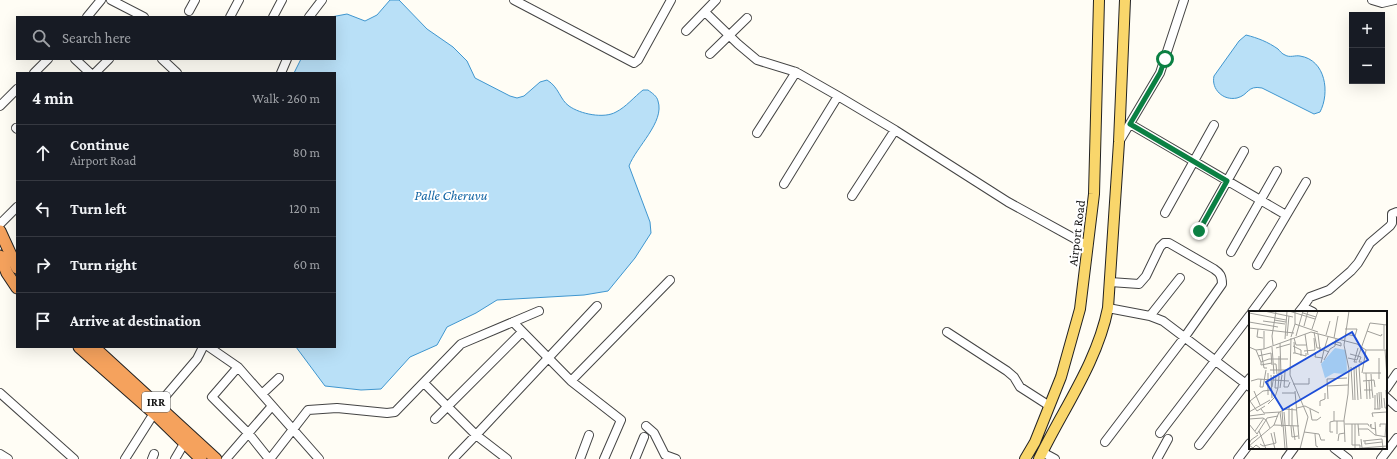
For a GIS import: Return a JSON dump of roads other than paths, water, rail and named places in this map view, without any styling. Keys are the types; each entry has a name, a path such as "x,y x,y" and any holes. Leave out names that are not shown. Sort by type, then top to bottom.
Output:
{"highway":[{"path":"0,231 16,266"},
{"path":"0,256 7,273 16,286"},
{"name":"IRR","path":"80,348 157,409 216,459"},
{"name":"IRR","path":"95,348 157,409 197,458"}],"main road":[{"name":"Airport Road","path":"1025,459 1034,442 1048,405 1061,377 1080,309 1094,194 1099,0"},
{"path":"1040,455 1091,360 1104,331 1110,282 1126,0"}],"street":[{"path":"88,16 101,0"},
{"path":"111,0 142,16"},
{"path":"189,11 195,0"},
{"path":"231,16 239,0"},
{"path":"274,16 282,0"},
{"path":"311,16 322,0"},
{"path":"514,0 634,63 638,60 671,0"},
{"path":"686,31 716,0"},
{"path":"1119,142 1160,73 1184,0"},
{"path":"1372,0 1382,3 1395,0"},
{"path":"705,12 757,60 796,72 895,130 1008,202 1088,246"},
{"path":"710,54 747,18"},
{"path":"35,72 47,60"},
{"path":"76,60 89,72"},
{"path":"96,72 108,60"},
{"path":"163,60 176,72"},
{"path":"281,72 287,60"},
{"path":"757,133 796,72"},
{"path":"0,106 16,90"},
{"path":"784,184 838,96"},
{"path":"1130,124 1286,215"},
{"path":"1165,213 1214,125"},
{"path":"852,196 895,130"},
{"path":"1199,231 1244,151"},
{"path":"1230,252 1277,171"},
{"path":"1257,265 1306,182"},
{"path":"0,224 16,208"},
{"path":"1301,309 1310,297 1329,290 1356,266 1370,243 1390,226 1392,223 1392,214 1397,212"},
{"path":"1105,442 1184,338 1222,284 1220,273 1169,243 1164,243 1160,247 1146,276 1139,284 1110,282"},
{"path":"1150,316 1180,278"},
{"path":"571,381 670,280"},
{"path":"1253,311 1272,285"},
{"path":"453,459 597,306"},
{"path":"1108,308 1150,316 1163,321 1184,338 1249,383 1199,445"},
{"path":"238,367 212,398 249,434 270,459 308,410 313,408 337,408 387,414 395,412 461,344 539,312"},
{"path":"1160,434 1217,361 1249,316"},
{"path":"513,322 547,359 571,381 621,420 604,459"},
{"path":"435,419 522,332"},
{"path":"947,332 1007,371 1014,377 1020,388 1048,405"},
{"path":"125,459 157,409 197,358 202,348"},
{"path":"210,348 238,367 319,459"},
{"path":"1387,388 1397,373"},
{"path":"262,394 279,378"},
{"path":"424,383 476,435 507,459"},
{"path":"0,393 74,459"},
{"path":"1387,398 1397,407"},
{"path":"226,459 272,406"},
{"path":"646,426 654,433 664,457 676,459"},
{"path":"580,459 589,435"},
{"path":"635,459 644,437"},
{"path":"1381,459 1397,438"},
{"path":"1157,459 1168,439"},
{"path":"175,459 185,442"},
{"path":"1238,459 1249,444"},
{"path":"1286,459 1293,449"},
{"path":"1334,459 1338,449 1348,459"},
{"path":"1040,455 1055,459"}],"water":[{"name":"Palle Cheruvu","path":"390,0 399,0 427,29 453,47 467,61 475,78 510,96 517,98 524,96 540,82 547,80 554,86 569,106 592,115 605,115 616,112 627,105 643,90 648,90 657,98 659,109 654,126 629,166 650,222 651,233 635,258 608,291 584,295 497,300 476,313 447,327 437,345 410,357 381,389 361,390 325,386 297,348 336,348 336,72 294,72 300,60 336,60 336,16 347,14 365,21 377,15"},
{"path":"1246,35 1267,42 1287,56 1300,56 1309,59 1316,64 1324,78 1325,87 1325,96 1320,112 1314,114 1262,88 1257,87 1237,98 1227,98 1219,93 1214,85 1214,76 1239,41"}]}
